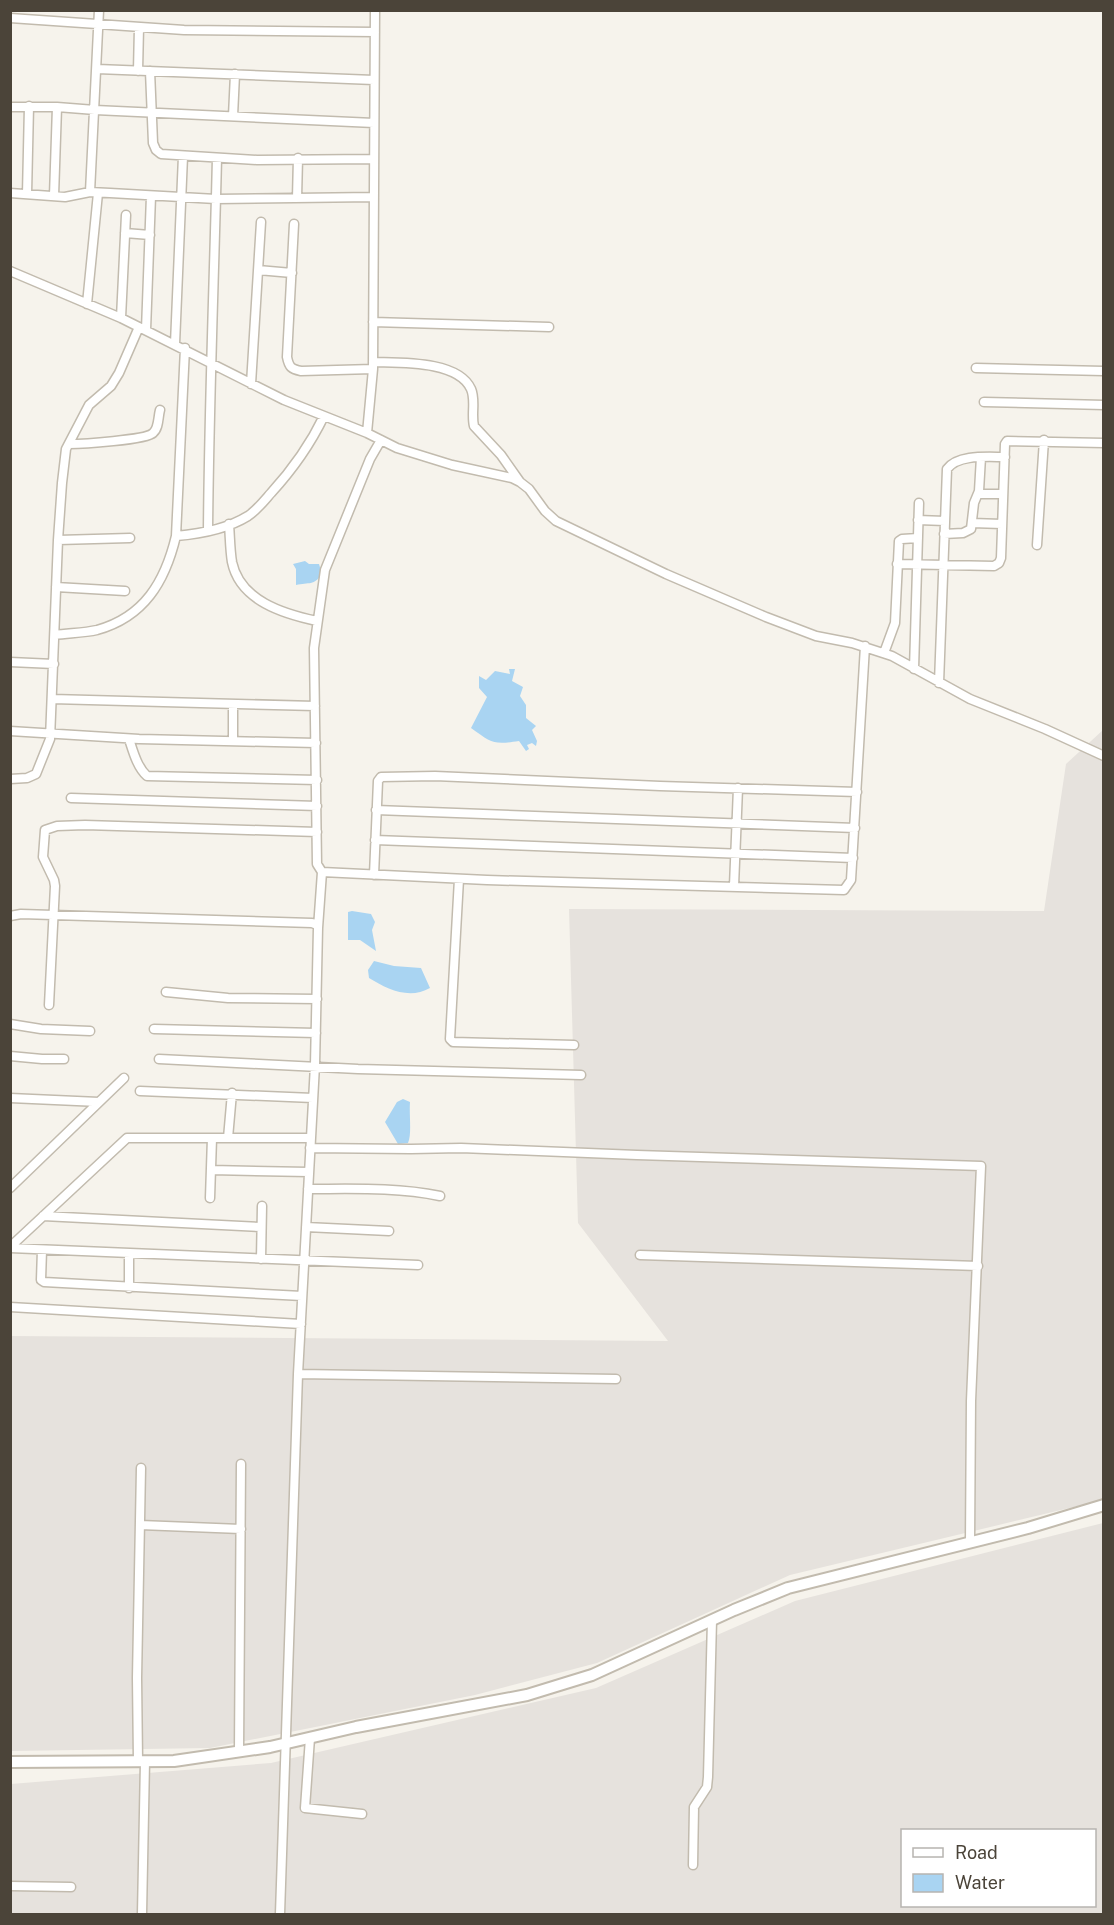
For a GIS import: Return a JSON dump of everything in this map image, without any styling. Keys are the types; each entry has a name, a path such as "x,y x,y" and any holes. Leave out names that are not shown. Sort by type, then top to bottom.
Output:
{"street":[{"path":"87,304 94,192 99,10"},
{"path":"367,433 373,365 375,10"},
{"path":"10,18 184,30 375,33"},
{"path":"138,71 139,27"},
{"path":"97,69 374,80"},
{"path":"150,71 153,143 161,154 257,160 374,159"},
{"path":"233,116 235,74"},
{"path":"10,106 374,123"},
{"path":"27,194 29,106"},
{"path":"54,196 57,107"},
{"path":"176,344 183,156"},
{"path":"208,531 210,362 217,158"},
{"path":"297,198 298,158"},
{"path":"10,193 75,196 94,192 216,199 374,197"},
{"path":"10,779 27,778 36,774 51,732 58,540 63,474 69,444 89,405 111,386 142,329 151,196"},
{"path":"121,318 126,214"},
{"path":"251,384 261,222"},
{"path":"294,224 287,357 289,366 301,371 373,365 435,365 466,381 472,390 474,426 501,455 520,482"},
{"path":"125,233 150,235"},
{"path":"258,270 292,273"},
{"path":"10,271 121,318 185,348 251,384 410,453 512,478 529,489 545,511 556,521 666,574 816,636 865,646 884,653 970,699 1104,756"},
{"path":"373,322 549,327"},
{"path":"55,635 95,630 128,616 144,605 169,562 176,536 185,348"},
{"path":"976,368 1104,371"},
{"path":"984,402 1104,405"},
{"path":"69,444 94,444 152,435 156,431 159,410"},
{"path":"176,536 208,531 248,516 287,475 307,449 324,416"},
{"path":"280,1914 298,1374 315,1065 318,928 322,872 317,864 314,648 325,570 370,459 381,440"},
{"path":"897,564 994,566 999,563 1007,441 1104,443"},
{"path":"1037,545 1044,441"},
{"path":"945,534 969,531 978,494 981,457"},
{"path":"939,683 949,465 972,458 1005,457"},
{"path":"978,494 1003,494"},
{"path":"914,669 919,503"},
{"path":"918,520 945,521"},
{"path":"972,523 1002,524"},
{"path":"229,524 232,562 239,580 270,607 291,616 317,621"},
{"path":"58,540 130,538"},
{"path":"884,653 895,623 899,541 918,538"},
{"path":"56,587 126,591"},
{"path":"322,872 459,879 844,890 851,880 853,858 865,646"},
{"path":"10,662 54,664"},
{"path":"52,699 315,706"},
{"path":"233,705 233,741"},
{"path":"10,731 129,739 316,743"},
{"path":"129,739 133,752 147,776 317,780"},
{"path":"374,875 378,781 381,777 386,776 857,792"},
{"path":"734,886 738,788"},
{"path":"71,798 317,806"},
{"path":"376,810 855,828"},
{"path":"49,1005 54,880 43,857 45,830 50,827 86,825 317,832"},
{"path":"375,840 853,858"},
{"path":"459,879 450,1039 453,1042 574,1045"},
{"path":"10,916 21,914 312,923 318,928"},
{"path":"166,992 228,998 316,999"},
{"path":"10,1024 41,1029 90,1031"},
{"path":"154,1029 316,1033"},
{"path":"10,1056 64,1059"},
{"path":"159,1059 315,1065 358,1069 581,1075"},
{"path":"10,1188 124,1078"},
{"path":"140,1091 313,1098"},
{"path":"228,1138 232,1093"},
{"path":"10,1105 11,1098 99,1102"},
{"path":"10,1248 127,1138 228,1138 389,1149 461,1148 981,1166 971,1401 970,1542"},
{"path":"210,1198 212,1138"},
{"path":"211,1170 309,1172"},
{"path":"308,1189 388,1190 440,1196"},
{"path":"261,1259 262,1206"},
{"path":"43,1216 261,1227"},
{"path":"306,1227 389,1231"},
{"path":"10,1248 418,1265"},
{"path":"42,1250 39,1276 44,1282 303,1296"},
{"path":"129,1253 129,1288"},
{"path":"640,1255 978,1266"},
{"path":"10,1307 301,1324"},
{"path":"298,1374 616,1379"},
{"path":"238,1752 242,1464"},
{"path":"141,1468 142,1914"},
{"path":"10,1762 174,1761 270,1747 356,1727 527,1695 592,1675 788,1588 1028,1528 1104,1505"},
{"path":"140,1525 241,1529"},
{"path":"693,1865 694,1807 707,1787 708,1778 712,1620"},
{"path":"310,1738 305,1808 362,1814"},
{"path":"10,1886 71,1887"}],"shaded area":[{"path":"1103,730 1103,1500 790,1575 597,1663 475,1695 210,1748 11,1751 10,1336 668,1341 578,1223 569,909 1044,911 1066,764"},
{"path":"1103,1523 1103,1914 11,1914 11,1784 271,1763 596,1688 795,1601"}],"water":[{"path":"305,561 309,564 319,564 322,574 314,582 296,585 296,569 293,564"},
{"path":"509,669 515,669 512,681 523,687 520,696 526,705 526,718 536,726 532,730 537,741 536,746 532,743 527,745 529,749 526,751 519,741 493,742 471,728 487,697 479,688 479,676 486,680 495,671 510,674"},
{"path":"348,912 371,914 375,922 372,930 376,951 360,940 348,940"},
{"path":"374,961 394,966 421,968 430,988 406,993 383,986 369,978 368,970"},
{"path":"403,1099 410,1102 410,1135 408,1143 398,1144 385,1122 397,1102"}]}
